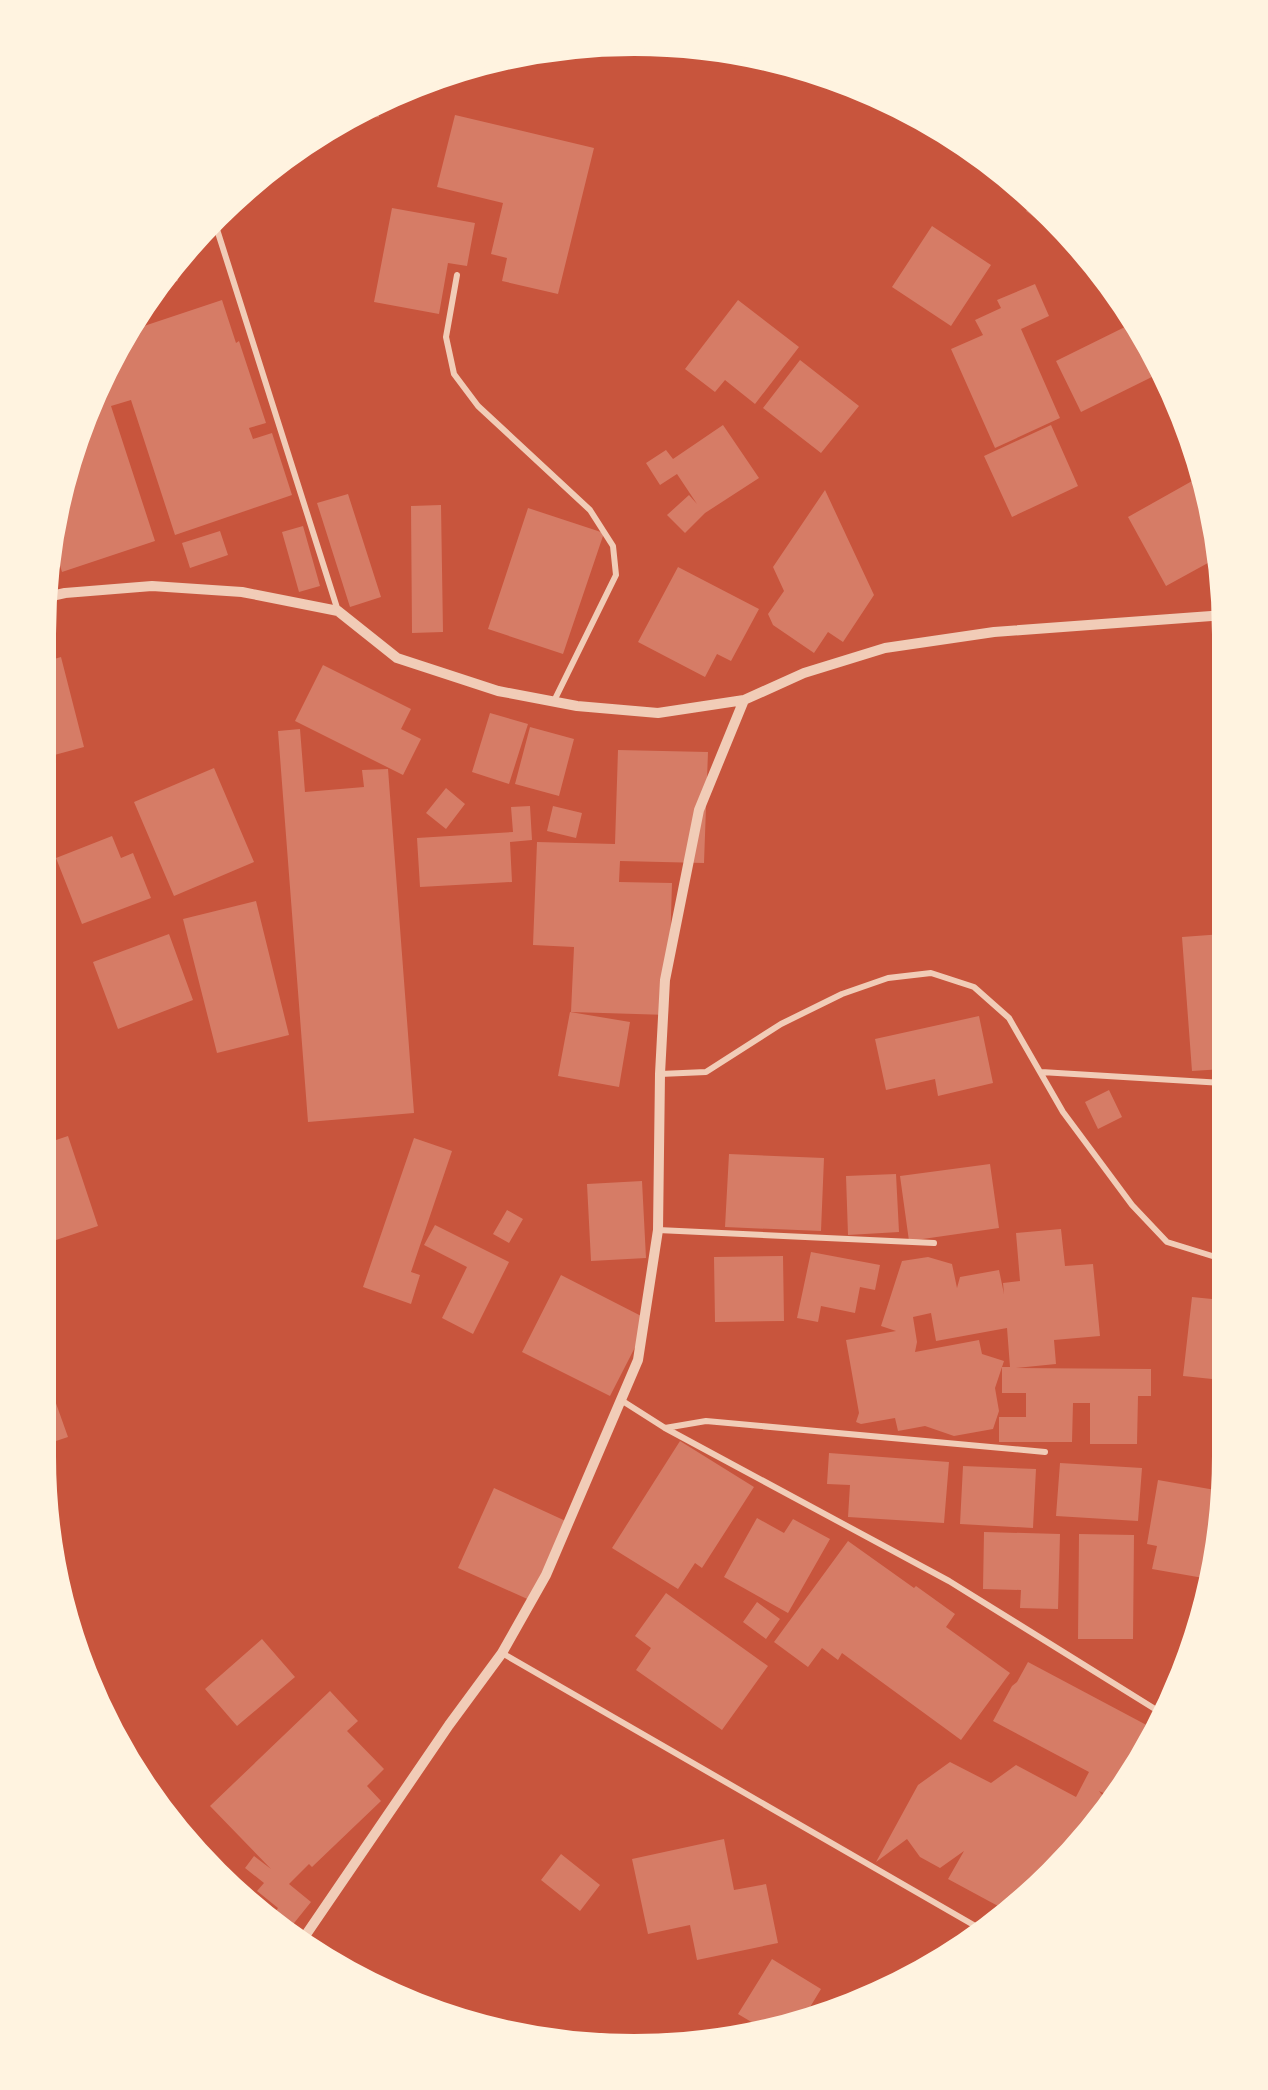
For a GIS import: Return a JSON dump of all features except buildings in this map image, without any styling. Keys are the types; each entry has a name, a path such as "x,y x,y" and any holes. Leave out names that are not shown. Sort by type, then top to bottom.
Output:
{"street":[{"path":"217,229 338,611"},
{"path":"457,275 446,337 454,374 478,406 590,510 613,546 616,574 554,701"},
{"path":"54,595 152,586 242,592 338,611 397,658 498,691 577,706 658,713 744,700 804,673 885,648 994,632 1215,616"},
{"path":"305,1935 449,1725 502,1653 546,1575 638,1360 658,1230 660,1074 665,980 699,810 744,700"},
{"path":"660,1074 706,1072 781,1024 843,994 888,978 931,973 974,987 1009,1017 1062,1112 1132,1204 1167,1242 1216,1257"},
{"path":"1041,1072 1216,1083"},
{"path":"658,1230 934,1243"},
{"path":"621,1400 665,1428 949,1581 1157,1711"},
{"path":"665,1428 705,1421 1045,1452"},
{"path":"502,1653 975,1926"}]}
